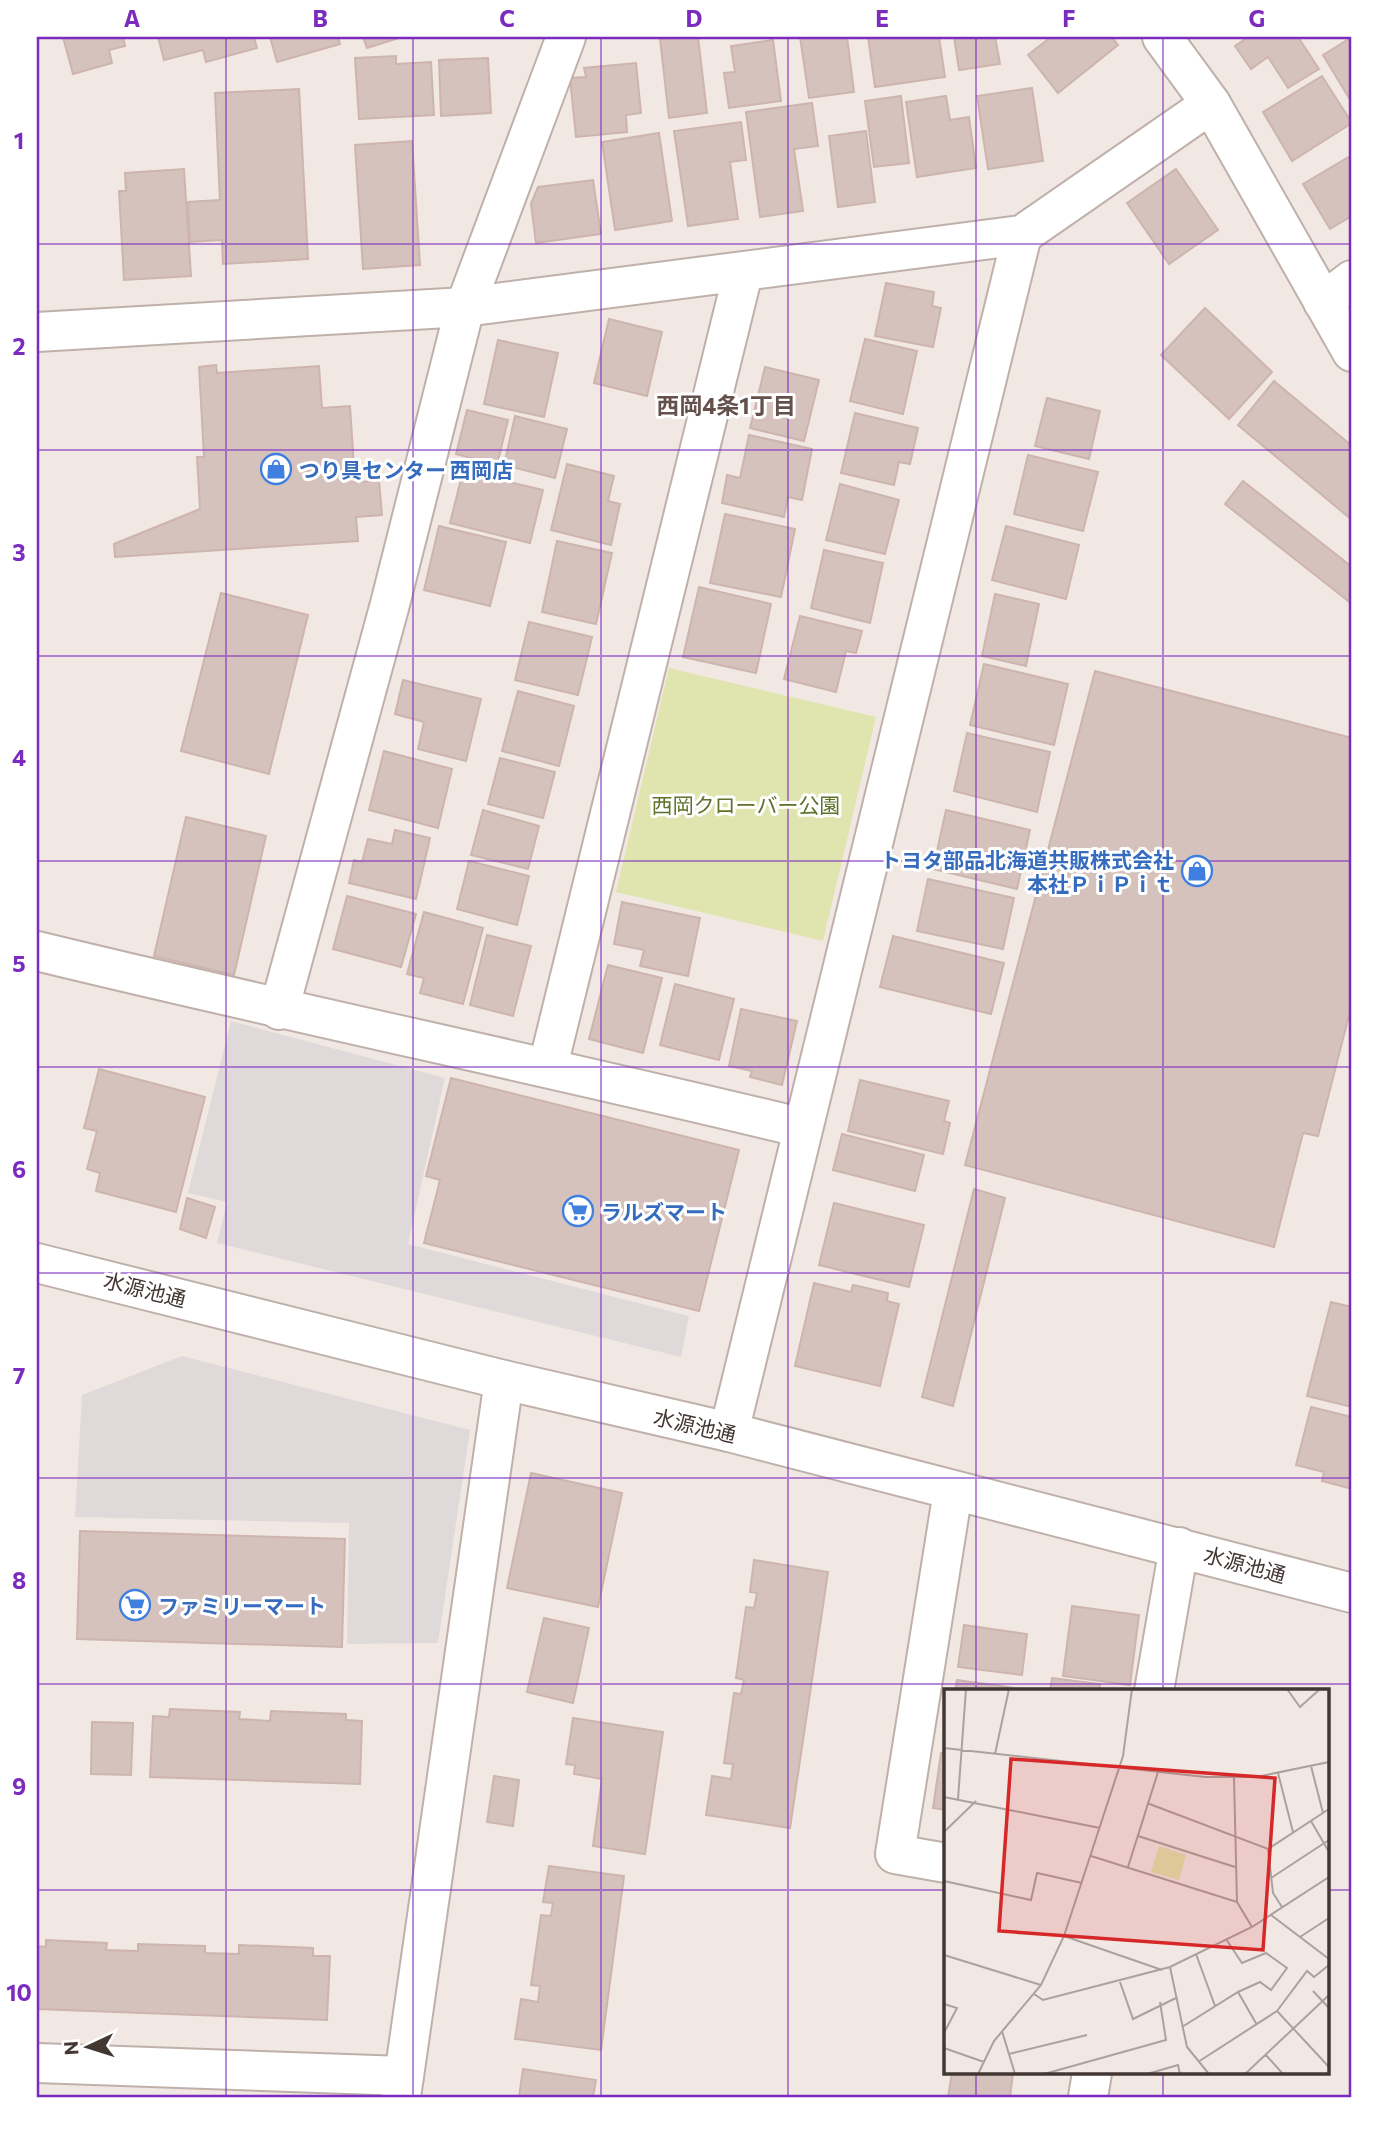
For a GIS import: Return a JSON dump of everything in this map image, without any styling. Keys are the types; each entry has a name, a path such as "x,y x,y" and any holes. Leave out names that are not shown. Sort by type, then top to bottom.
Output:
{"street":[{"path":"279,1010 390,604 465,307 566,37"},
{"path":"1162,37 1211,104 1337,291 1352,352"},
{"path":"37,332 465,307 1022,235 1211,104"},
{"path":"729,1432 1022,235"},
{"path":"548,1066 743,273"},
{"path":"37,951 279,1010 548,1066 803,1128"},
{"name":"水源池通","path":"37,1263 504,1380 729,1432 1352,1593"},
{"path":"37,2063 403,2087 504,1380"},
{"path":"944,1863 895,1854 953,1492"},
{"path":"1153,1689 1178,1547"},
{"path":"1088,2097 1092,2074"}],"green space":[{"name":"西岡クローバー公園","path":"669,668 876,717 823,941 616,892"}],"shaded area":[{"path":"231,1021 445,1078 408,1244 689,1316 681,1357 217,1243 227,1202 188,1193"},
{"path":"182,1356 470,1430 438,1643 347,1644 349,1523 75,1517 82,1395"}],"building":[{"path":"63,37 123,37 125,46 109,50 112,63 73,74"},
{"path":"158,37 254,37 257,48 206,62 203,50 164,60"},
{"path":"270,37 338,37 340,44 277,62"},
{"path":"363,37 402,37 367,48"},
{"path":"698,37 707,113 669,118 660,39"},
{"path":"800,37 847,37 854,92 809,98"},
{"path":"868,37 939,37 945,77 875,87"},
{"path":"954,37 995,37 1000,64 959,70"},
{"path":"1051,37 1112,37 1118,45 1058,93 1028,55"},
{"path":"1248,37 1298,37 1319,69 1288,88 1268,57 1251,69 1235,46"},
{"path":"1352,37 1352,103 1323,55"},
{"path":"773,40 781,101 729,108 724,73 735,72 731,46"},
{"path":"396,56 396,64 431,62 434,115 359,119 355,58"},
{"path":"488,58 491,113 441,116 439,60"},
{"path":"636,63 641,113 626,115 627,132 576,137 570,78 586,77 584,68"},
{"path":"1322,76 1352,123 1292,161 1263,112"},
{"path":"1032,88 1043,161 988,169 977,96"},
{"path":"299,89 308,259 223,264 222,240 190,242 188,202 220,200 215,93"},
{"path":"901,96 909,163 874,167 865,101"},
{"path":"946,96 950,120 969,117 976,168 917,177 906,102"},
{"path":"812,103 818,146 794,149 803,211 760,217 746,112"},
{"path":"741,122 746,160 730,162 738,219 688,226 674,131"},
{"path":"866,131 875,202 838,207 829,136"},
{"path":"659,133 672,221 615,230 602,142"},
{"path":"412,141 420,265 363,269 355,145"},
{"path":"1352,155 1352,216 1330,229 1303,184"},
{"path":"184,169 191,276 124,280 119,191 126,191 125,173"},
{"path":"1176,169 1218,230 1169,264 1127,203"},
{"path":"593,180 601,234 536,243 531,204 538,187"},
{"path":"886,283 934,292 932,306 941,308 933,347 875,336"},
{"path":"1205,308 1272,372 1229,419 1161,355"},
{"path":"609,319 662,332 647,396 594,383"},
{"path":"865,339 917,351 903,414 850,401"},
{"path":"498,340 558,353 544,417 484,404"},
{"name":"つり具センター 西岡店","path":"216,365 217,373 319,366 322,408 350,406 355,482 379,481 382,515 356,517 358,541 115,557 114,544 200,509 197,457 204,457 199,367"},
{"path":"765,367 819,380 804,441 750,428"},
{"path":"1274,381 1352,446 1352,520 1238,425"},
{"path":"1047,398 1100,411 1089,459 1035,446"},
{"path":"467,410 508,420 497,465 456,454"},
{"path":"855,413 918,428 910,464 899,462 894,485 841,473"},
{"path":"515,416 567,429 555,478 504,465"},
{"path":"749,435 812,449 802,500 788,497 784,517 722,503 727,475 740,478"},
{"path":"1028,455 1098,472 1083,531 1014,514"},
{"path":"567,464 614,476 608,501 620,504 611,545 551,530"},
{"path":"463,471 543,490 530,543 450,523"},
{"path":"1243,481 1352,567 1352,604 1225,504"},
{"path":"840,484 899,500 885,554 826,540"},
{"path":"725,514 795,529 781,597 710,583"},
{"path":"439,526 506,542 490,606 424,590"},
{"path":"1006,526 1079,545 1066,599 992,580"},
{"path":"557,541 612,553 596,624 542,612"},
{"path":"824,550 883,563 870,623 811,608"},
{"path":"699,587 771,604 756,673 683,657"},
{"path":"221,593 308,615 269,774 181,751"},
{"path":"995,594 1039,604 1026,666 982,656"},
{"path":"800,616 862,631 856,653 846,651 836,692 784,679"},
{"path":"529,622 592,637 578,695 515,680"},
{"path":"984,664 1068,684 1054,745 970,725"},
{"name":"トヨタ部品北海道共販株式会社 本社ＰｉＰｉｔ","path":"1095,671 1352,738 1352,1004 1318,1136 1303,1133 1274,1247 965,1165"},
{"path":"403,680 481,699 466,761 418,749 424,722 395,714"},
{"path":"518,691 574,706 559,766 502,751"},
{"path":"967,733 1050,752 1037,812 954,791"},
{"path":"384,751 452,769 438,828 369,810"},
{"path":"500,758 555,772 543,818 488,804"},
{"path":"483,810 539,826 528,869 471,855"},
{"path":"946,810 1030,830 1017,889 933,869"},
{"path":"186,817 266,836 234,975 154,956"},
{"path":"395,830 430,838 416,899 349,883 354,860 362,862 368,839 392,844"},
{"path":"469,861 529,876 517,925 457,909"},
{"path":"928,879 1014,898 1003,949 917,931"},
{"path":"347,896 416,914 401,967 333,949"},
{"path":"622,902 700,918 688,976 640,966 644,950 614,944"},
{"path":"424,912 483,928 463,1004 420,993 424,978 407,974"},
{"path":"487,935 531,946 513,1016 470,1005"},
{"path":"893,936 1004,963 991,1014 880,987"},
{"path":"608,965 662,978 643,1053 589,1039"},
{"path":"675,984 734,999 719,1060 660,1045"},
{"path":"741,1009 797,1021 782,1085 750,1077 752,1071 729,1066"},
{"path":"99,1069 205,1097 176,1212 96,1191 100,1173 87,1169 97,1131 84,1128"},
{"name":"ラルズマート","path":"451,1078 739,1150 699,1311 424,1243 440,1180 426,1176"},
{"path":"860,1080 949,1101 944,1121 950,1123 943,1154 848,1131"},
{"path":"842,1134 924,1155 915,1191 833,1170"},
{"path":"974,1189 1005,1198 953,1406 922,1397"},
{"path":"187,1198 215,1207 206,1238 180,1229"},
{"path":"834,1203 924,1225 909,1287 819,1265"},
{"path":"814,1283 851,1292 853,1285 888,1293 887,1301 899,1304 880,1386 795,1366"},
{"path":"1331,1302 1352,1307 1352,1407 1307,1396"},
{"path":"1311,1407 1352,1417 1352,1489 1322,1481 1324,1472 1296,1465"},
{"path":"531,1473 622,1493 598,1607 507,1588"},
{"path":"80,1531 345,1539 342,1647 77,1639"},
{"path":"754,1560 828,1572 790,1828 706,1815 712,1776 731,1779 733,1764 724,1763 734,1693 741,1694 744,1680 736,1678 746,1607 754,1608 757,1593 750,1592"},
{"path":"1072,1606 1139,1615 1130,1685 1063,1676"},
{"path":"544,1618 589,1628 573,1703 527,1692"},
{"path":"964,1625 1027,1634 1022,1675 958,1667"},
{"path":"1052,1678 1100,1684 1099,1689 1050,1689"},
{"path":"957,1680 1021,1689 955,1689"},
{"path":"170,1709 240,1712 239,1719 270,1721 271,1711 346,1714 346,1720 362,1721 360,1784 150,1777 153,1716 169,1717"},
{"path":"573,1718 663,1732 645,1854 593,1846 602,1779 574,1774 575,1765 566,1764"},
{"path":"92,1722 133,1723 131,1775 91,1774"},
{"path":"941,1753 944,1753 944,1810 933,1808"},
{"path":"494,1776 519,1780 513,1826 487,1822"},
{"path":"549,1866 624,1876 601,2050 515,2039 521,1999 538,2002 540,1986 531,1985 541,1915 551,1916 553,1903 543,1902"},
{"path":"46,1940 107,1943 106,1950 138,1951 138,1944 205,1946 205,1953 239,1954 239,1945 313,1948 313,1956 330,1956 327,2020 37,2009 37,1946 46,1947"},
{"path":"523,2069 596,2080 593,2097 519,2097"},
{"path":"952,2074 1013,2074 1010,2097 948,2097"}],"place":[{"name":"つり具センター 西岡店","path":"276,469"},
{"name":"トヨタ部品北海道共販株式会社 本社ＰｉＰｉｔ","path":"1197,871"},
{"name":"ラルズマート","path":"578,1211"},
{"name":"ファミリーマート","path":"135,1605"}],"district":[{"name":"西岡4条1丁目","path":"726,405"}]}
